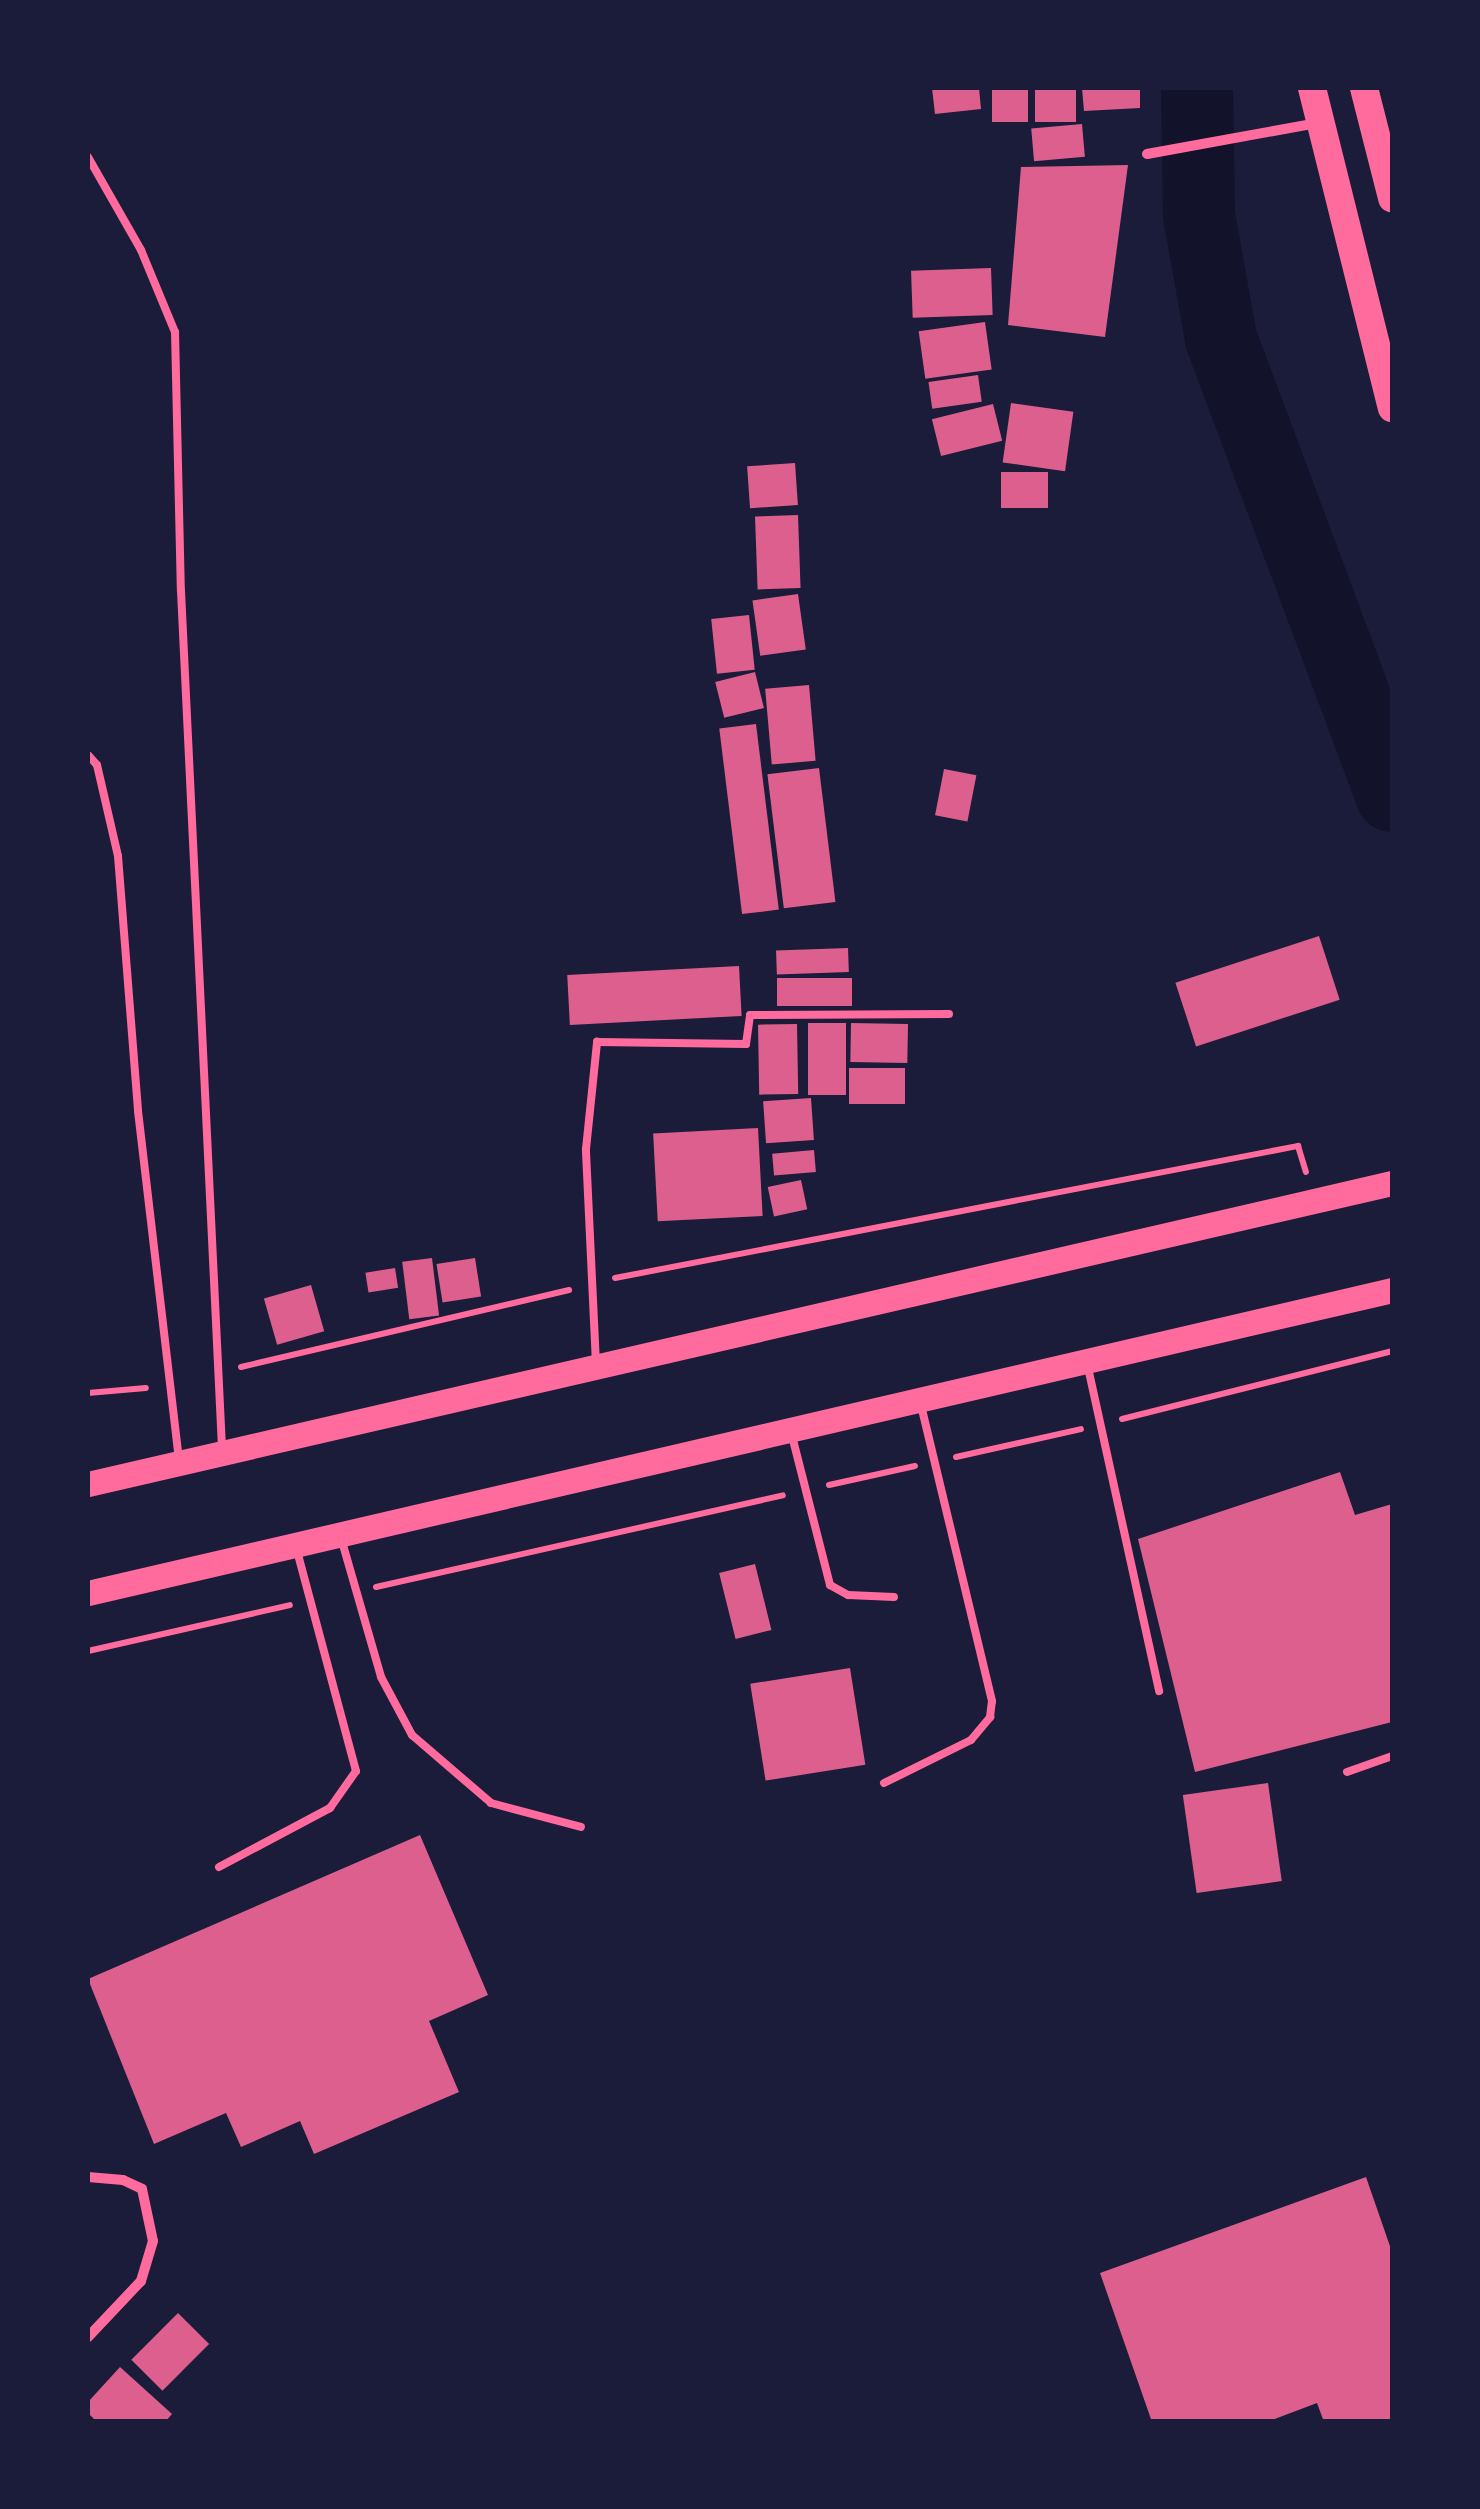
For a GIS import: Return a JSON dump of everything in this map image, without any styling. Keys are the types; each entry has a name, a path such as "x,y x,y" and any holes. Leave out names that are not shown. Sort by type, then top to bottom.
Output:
{"highway":[{"path":"1312,88 1392,408"},
{"path":"1364,88 1392,198"}],"main road":[{"path":"88,1484 1392,1183"},
{"path":"88,1593 1392,1290"}],"street":[{"path":"1147,154 1320,122"},
{"path":"88,2177 123,2180 142,2190 153,2241 141,2281 88,2337"}],"lane":[{"path":"88,157 141,250 175,332 214,1376 222,1452"},
{"path":"88,755 97,765 118,856 168,1386 180,1463"},
{"path":"596,1369 586,1149 596,1042 746,1044 750,1015 949,1014"},
{"path":"1086,1360 1104,1423 1159,1691"},
{"path":"884,1783 971,1740 990,1718 992,1701 920,1398"},
{"path":"791,1429 830,1584 848,1595 894,1597"},
{"path":"340,1534 351,1592 380,1677 412,1734 491,1803 580,1827"},
{"path":"219,1867 330,1808 356,1771 355,1749 295,1545"},
{"path":"1346,1772 1392,1756"}],"path":[{"path":"214,1376 592,1283 1298,1146 1315,1198"},
{"path":"351,1592 1104,1423 1392,1351"},
{"path":"88,1393 168,1386"},
{"path":"88,1651 309,1601"}],"building":[{"path":"932,88 979,88 981,109 935,114"},
{"path":"992,88 1028,88 1028,122 992,122"},
{"path":"1035,88 1076,88 1076,122 1035,122"},
{"path":"1082,88 1140,88 1140,108 1084,111"},
{"path":"1082,124 1085,157 1034,161 1031,128"},
{"path":"1128,165 1105,337 1008,325 1021,167"},
{"path":"991,268 993,315 913,318 911,271"},
{"path":"985,322 992,370 925,379 919,331"},
{"path":"978,375 982,402 932,409 928,382"},
{"path":"1011,403 1073,412 1065,471 1003,462"},
{"path":"993,404 1002,441 941,456 932,419"},
{"path":"795,463 798,505 750,508 747,466"},
{"path":"1001,472 1048,472 1048,508 1001,508"},
{"path":"798,515 801,588 758,589 755,517"},
{"path":"798,594 806,649 760,656 752,600"},
{"path":"749,615 755,670 717,674 711,619"},
{"path":"755,672 764,708 724,718 715,682"},
{"path":"809,685 816,761 772,765 765,689"},
{"path":"756,724 779,910 742,914 719,729"},
{"path":"819,768 835,902 784,908 767,774"},
{"path":"944,769 976,775 967,821 935,815"},
{"path":"1319,936 1340,1000 1196,1046 1175,983"},
{"path":"848,948 849,972 777,974 776,951"},
{"path":"739,966 742,1016 570,1025 567,975"},
{"path":"777,978 852,978 852,1006 777,1006"},
{"path":"808,1023 846,1023 846,1095 808,1095"},
{"path":"851,1023 908,1024 907,1063 850,1062"},
{"path":"797,1024 798,1094 759,1095 758,1025"},
{"path":"849,1068 905,1068 905,1104 849,1104"},
{"path":"811,1098 814,1140 766,1143 763,1101"},
{"path":"758,1128 763,1216 658,1221 653,1133"},
{"path":"814,1150 816,1172 774,1176 772,1154"},
{"path":"801,1180 807,1209 774,1216 768,1187"},
{"path":"432,1258 439,1316 409,1319 402,1262"},
{"path":"475,1258 481,1297 443,1303 436,1264"},
{"path":"395,1268 398,1288 368,1292 365,1273"},
{"path":"311,1285 324,1331 277,1345 264,1299"},
{"path":"1340,1472 1355,1515 1392,1504 1392,1722 1195,1772 1138,1539"},
{"path":"755,1564 771,1630 736,1639 719,1573"},
{"path":"850,1668 865,1765 766,1781 750,1684"},
{"path":"1268,1783 1282,1881 1197,1893 1183,1795"},
{"path":"420,1835 488,1995 429,2021 459,2092 314,2154 300,2121 241,2147 226,2113 154,2144 88,1979"},
{"path":"1366,2177 1392,2252 1392,2422 1324,2422 1317,2403 1267,2422 1152,2422 1100,2273"},
{"path":"178,2313 209,2344 162,2391 131,2360"},
{"path":"120,2367 172,2414 165,2422 97,2422 88,2413 88,2402"}],"waterway":[{"path":"1197,88 1199,215 1221,339 1392,796"}]}
